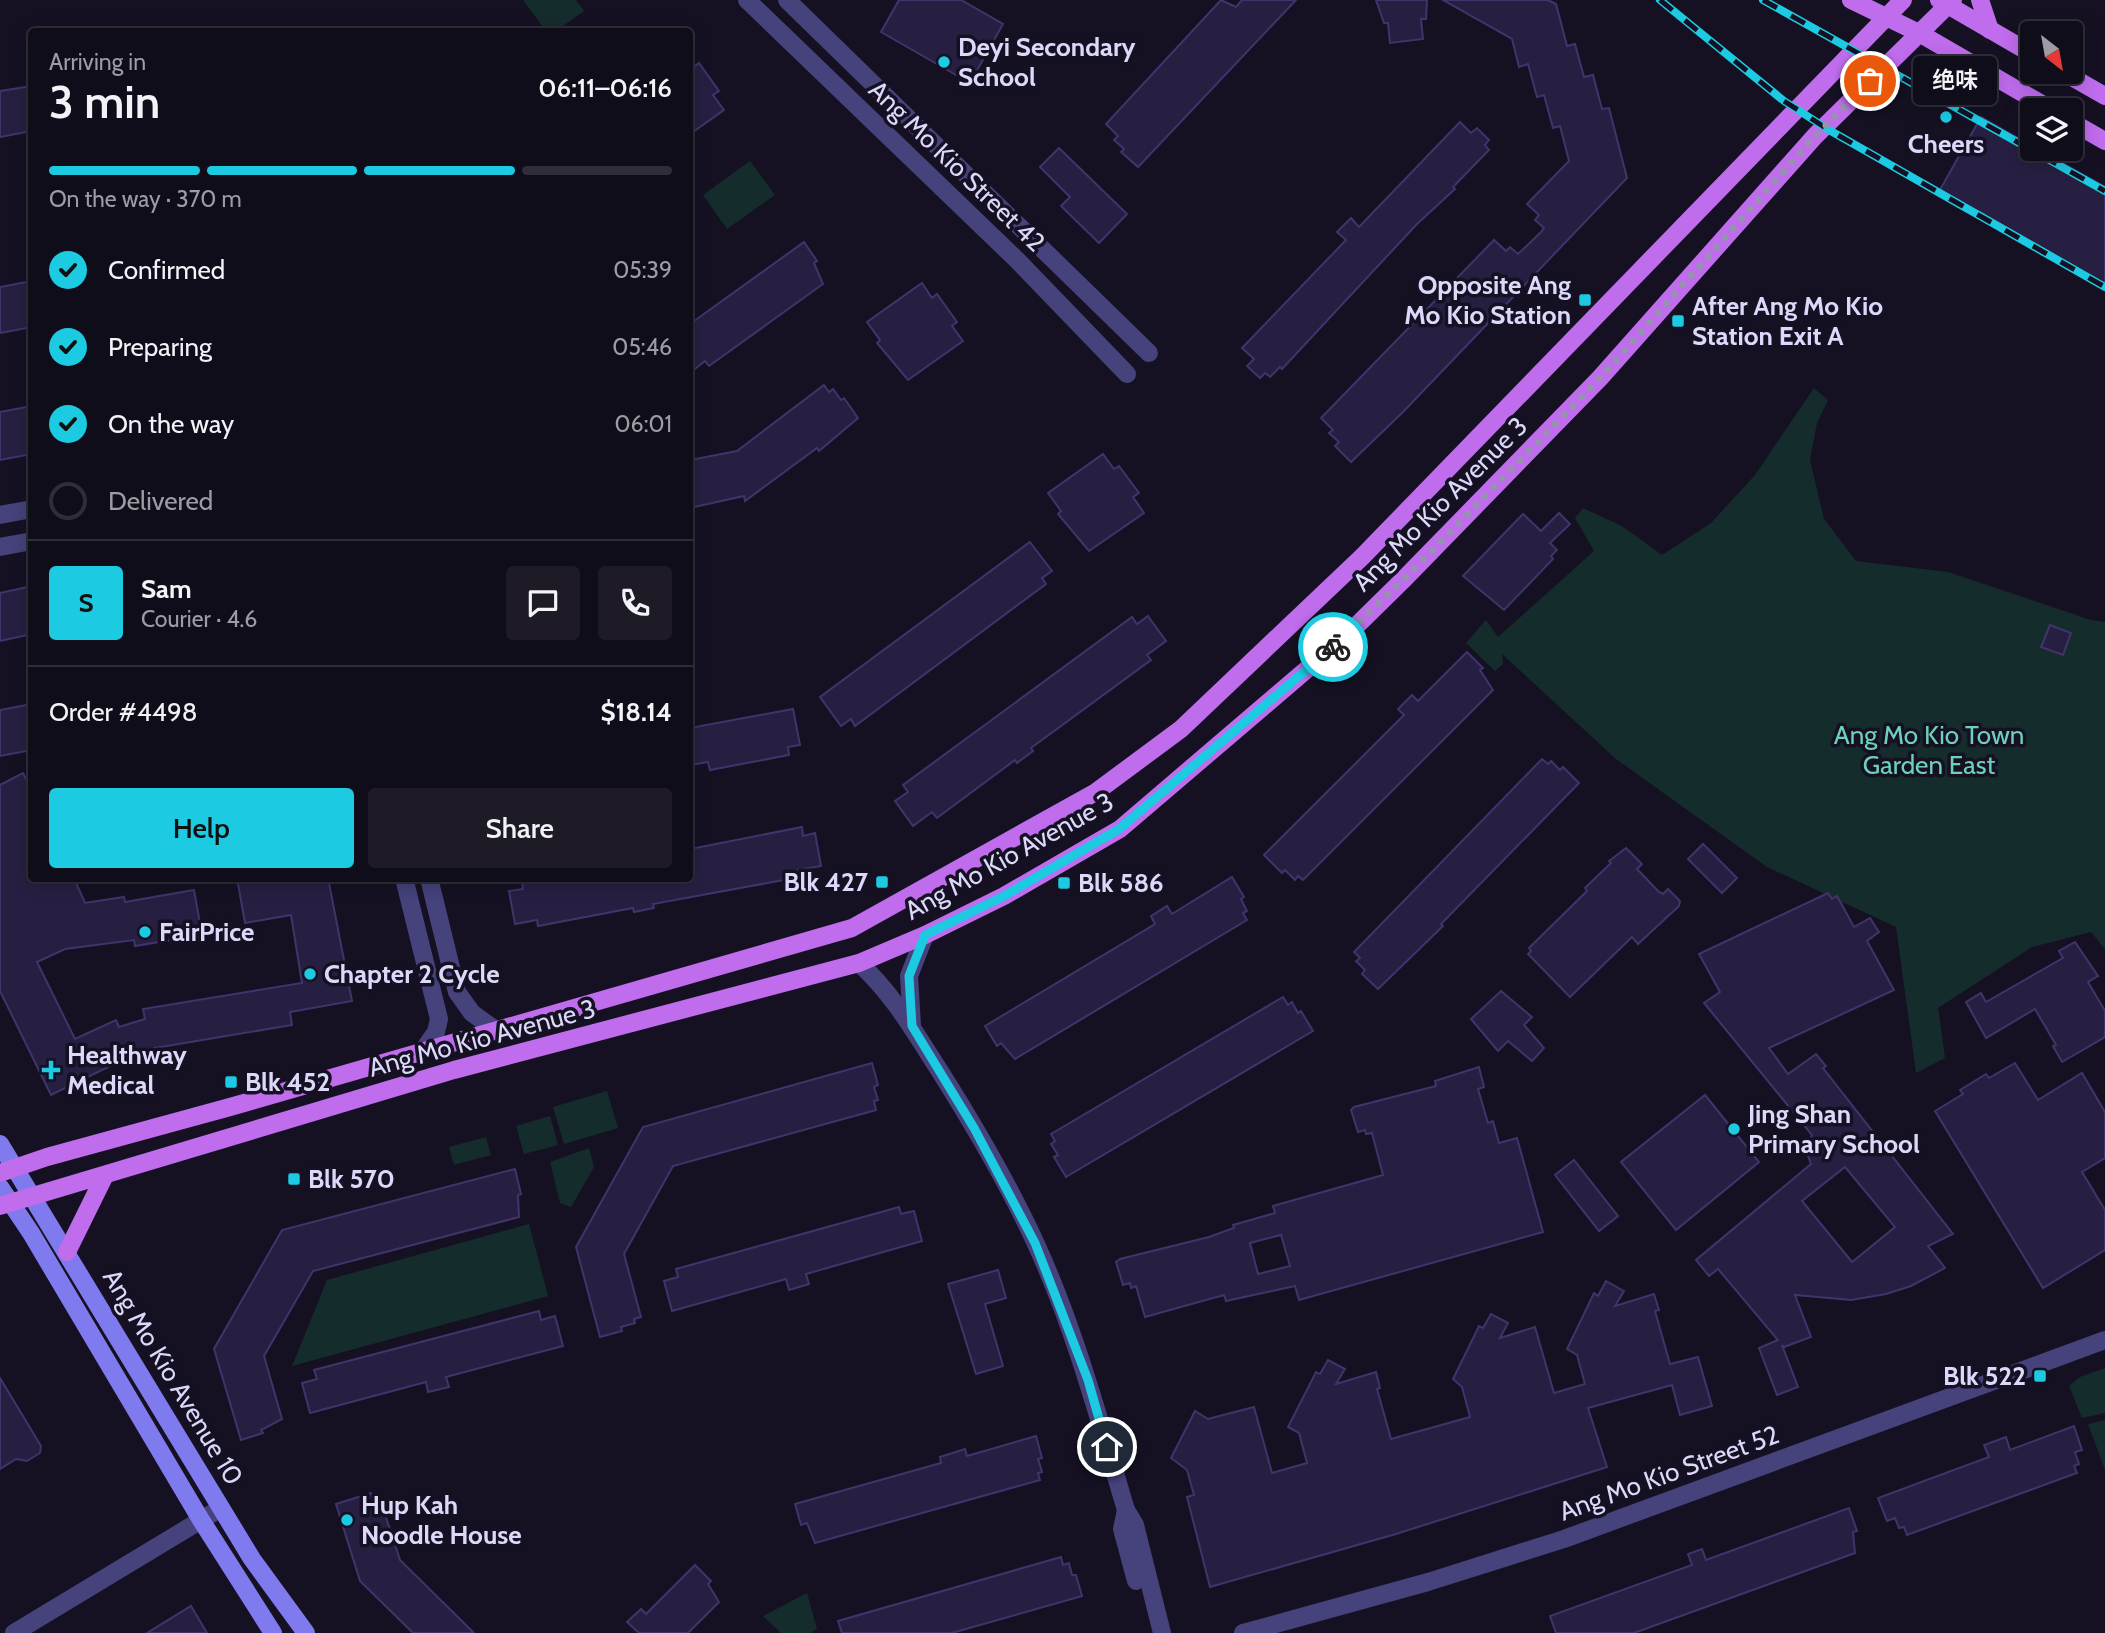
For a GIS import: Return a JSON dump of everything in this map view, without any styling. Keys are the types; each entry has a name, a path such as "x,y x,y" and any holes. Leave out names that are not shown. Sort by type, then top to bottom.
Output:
{"main road":[{"path":"1851,0 1919,33 2031,98"},
{"name":"Ang Mo Kio Avenue 3","path":"7,1170 852,928 1096,792 1181,729 1362,557 1903,0"},
{"path":"1980,0 1990,30"},
{"path":"1947,2 2020,47"},
{"name":"Ang Mo Kio Avenue 3","path":"5,1204 454,1070 859,963 925,935 1004,896 1119,829 1347,635 1600,378 1815,136 1947,2"},
{"path":"2083,83 2105,96"},
{"path":"2083,128 2105,141"},
{"name":"Ang Mo Kio Avenue 10","path":"0,1144 7,1170 33,1195 252,1559 306,1633"},
{"path":"67,1252 105,1174"},
{"name":"Ang Mo Kio Avenue 10","path":"0,1187 5,1204 273,1633"}],"street":[{"name":"Ang Mo Kio Street 42","path":"747,0 1018,261 1127,374"},
{"name":"Ang Mo Kio Street 42","path":"787,0 1149,353"},
{"path":"0,515 28,510"},
{"path":"0,547 28,542"},
{"path":"405,882 439,1019 436,1032 422,1052"},
{"path":"430,882 457,992 472,1013 497,1031"},
{"path":"912,1026 909,976 925,935"},
{"path":"859,963 885,986 912,1026 974,1128 1035,1243 1088,1380 1126,1510 1135,1524 1162,1633"},
{"name":"Ang Mo Kio Street 52","path":"1243,1633 1428,1582 1577,1535 2105,1339"},
{"path":"14,1633 221,1508"},
{"path":"1126,1510 1122,1529 1150,1633"}],"green space":[{"path":"523,0 576,0 584,11 560,28 544,28"},
{"path":"750,161 775,195 727,229 703,195"},
{"name":"Ang Mo Kio Town Garden East","path":"1814,388 1828,400 1817,423 1810,460 1824,519 1856,561 1948,572 2091,620 2105,622 2105,949 2091,932 2032,947 1938,1008 1945,1058 1916,1073 1896,927 1767,867 1616,759 1502,654 1503,664 1495,671 1466,643 1486,620 1498,637 1594,551 1575,518 1583,508 1622,526 1662,555 1711,523 1755,475"},
{"path":"607,1091 618,1128 564,1144 553,1107"},
{"path":"550,1116 558,1145 524,1154 516,1126"},
{"path":"486,1137 491,1155 454,1165 449,1147"},
{"path":"589,1148 594,1167 571,1207 560,1203 550,1162"},
{"path":"529,1224 548,1296 292,1366 327,1280"},
{"path":"2105,1368 2105,1413 2082,1418 2069,1386 2080,1377"},
{"path":"2105,1420 2105,1470 2088,1424"},
{"path":"807,1593 817,1629 810,1633 781,1633 763,1616"}],"building":[{"path":"899,0 961,0 1003,24 970,83 881,32"},
{"path":"1221,0 1236,7 1242,0 1296,0 1138,167 1121,152 1124,149 1114,140 1118,136 1106,124"},
{"path":"1376,0 1427,0 1426,19 1421,19 1423,39 1390,43 1388,23 1384,23"},
{"path":"1443,0 1548,0 1556,4 1567,46 1575,44 1584,77 1593,75 1602,109 1609,108 1627,178 1403,412 1351,462 1335,446 1339,442 1329,433 1333,430 1321,418 1494,240 1506,251 1510,247 1518,254 1541,232 1544,228 1535,220 1539,215 1527,204 1569,161 1560,126 1553,128 1544,95 1537,97 1528,64 1519,67 1512,39"},
{"path":"699,63 719,91 713,95 724,110 693,132 693,68"},
{"path":"28,87 28,132 0,137 0,91"},
{"path":"1981,117 2020,139 2020,161 2058,161 2105,187 2105,287 1937,195"},
{"path":"1460,122 1471,133 1477,128 1489,140 1485,145 1489,150 1282,369 1280,367 1270,377 1265,373 1260,378 1247,366 1254,359 1242,348 1346,240 1337,232 1351,218 1359,227"},
{"path":"1059,148 1127,214 1099,243 1061,206 1070,197 1040,167"},
{"path":"804,242 817,261 814,263 823,284 709,366 705,361 693,371 693,322"},
{"path":"28,282 28,328 0,333 0,287"},
{"path":"922,283 932,298 937,294 957,322 952,326 963,341 908,380 877,343 880,340 867,322"},
{"path":"824,385 829,392 833,389 841,400 844,398 858,418 819,451 817,448 745,501 744,496 693,507 693,459 737,451"},
{"path":"28,407 28,455 0,460 0,412"},
{"path":"1103,454 1114,469 1119,466 1139,493 1133,497 1144,513 1089,551 1058,514 1061,511 1048,493"},
{"path":"1559,513 1570,524 1550,543 1557,550 1551,556 1553,559 1504,610 1463,576 1523,514 1541,531"},
{"path":"1030,542 1052,571 1042,578 1046,584 855,726 851,719 841,726 820,697"},
{"path":"28,587 28,635 0,641 0,593"},
{"path":"1148,616 1166,641 1147,655 1151,660 1031,748 1033,751 1017,763 1015,760 937,818 932,812 913,826 895,801 908,792 903,785 1132,617 1137,624"},
{"path":"2050,625 2071,633 2063,655 2041,647"},
{"path":"1467,652 1483,668 1480,670 1493,690 1303,880 1298,876 1295,880 1285,870 1282,873 1264,855 1404,715 1398,709 1412,695 1418,701"},
{"path":"28,705 28,751 0,756 0,710"},
{"path":"793,709 800,745 788,747 789,755 710,770 708,762 693,764 693,727"},
{"path":"1542,759 1548,764 1551,761 1560,770 1563,767 1579,783 1441,924 1443,926 1378,989 1362,974 1365,970 1356,961 1360,958 1354,952"},
{"path":"23,773 28,783 28,882 76,882 85,903 124,897 125,902 194,890 202,935 135,946 134,940 65,949 37,962 75,1039 116,1020 119,1027 145,1019 143,1009 302,983 291,915 245,923 238,882 329,882 352,1001 290,1012 292,1025 143,1050 51,1095 0,991 0,785"},
{"path":"802,827 803,836 815,833 821,866 798,870 800,877 653,904 654,908 634,912 633,908 538,926 537,920 515,924 509,891 523,889 522,882 693,882 693,848"},
{"path":"1703,844 1737,878 1722,893 1688,859"},
{"path":"1626,848 1642,864 1637,869 1659,892 1663,894 1668,889 1680,901 1679,906 1638,944 1632,937 1570,997 1528,954 1531,951 1529,948 1587,891 1585,888 1611,863 1609,861"},
{"path":"1232,877 1244,897 1241,899 1247,911 1243,913 1247,920 1015,1059 1001,1043 997,1046 985,1026 1155,924 1151,916 1167,906 1172,914"},
{"path":"1828,893 1832,899 1837,896 1854,927 1870,918 1879,932 1867,941 1894,990 1769,1048 1788,1074 1816,1054 1826,1066 1823,1068 1953,1234 1928,1246 1945,1268 1911,1286 1886,1294 1851,1300 1795,1295 1811,1337 1784,1347 1782,1345 1798,1387 1777,1395 1759,1348 1778,1340 1718,1269 1709,1276 1696,1260 1811,1164 1805,1148 1812,1135 1704,1003 1720,992 1699,954","holes":["1845,1167 1895,1227 1852,1262 1802,1201"]},
{"path":"2075,942 2098,976 2088,982 2105,1011 2105,1037 2062,1062 2053,1046 2056,1045 2035,1009 1986,1038 1966,1002 1981,993 1986,1002 2063,958 2059,951"},
{"path":"1501,991 1532,1017 1524,1025 1544,1048 1532,1061 1508,1041 1498,1051 1471,1019"},
{"path":"1283,997 1288,1005 1292,1002 1298,1013 1301,1011 1313,1031 1066,1177 1054,1157 1058,1155 1051,1144 1055,1141 1051,1134"},
{"path":"872,1063 878,1085 874,1087 878,1100 874,1101 876,1110 673,1166 624,1254 641,1317 634,1319 635,1323 621,1327 622,1331 600,1337 576,1247 643,1127"},
{"path":"2015,1063 2038,1100 2082,1073 2105,1112 2105,1158 2082,1172 2105,1210 2105,1250 2043,1288 1935,1111 1963,1094 1960,1090 1986,1074 1989,1078"},
{"path":"1479,1067 1484,1087 1478,1089 1488,1123 1493,1121 1499,1143 1517,1138 1543,1232 1299,1300 1295,1286 1226,1301 1224,1295 1145,1317 1136,1286 1131,1288 1130,1283 1123,1285 1116,1262 1209,1237 1234,1228 1233,1225 1275,1213 1273,1206 1383,1175 1372,1133 1366,1134 1365,1130 1358,1132 1351,1110 1436,1086 1435,1081","holes":["1281,1235 1290,1266 1258,1274 1250,1243"]},
{"path":"1705,1095 1759,1162 1676,1230 1621,1162"},
{"path":"1574,1160 1618,1216 1599,1231 1555,1175"},
{"path":"515,1169 521,1194 518,1195 519,1217 313,1271 264,1356 282,1419 261,1430 263,1433 241,1440 214,1349 282,1230"},
{"path":"899,1207 901,1214 914,1211 922,1241 806,1274 809,1284 789,1290 786,1279 672,1311 664,1281 678,1277 676,1269"},
{"path":"998,1270 1006,1298 985,1304 1003,1366 976,1374 948,1284"},
{"path":"1606,1281 1624,1291 1615,1306 1654,1294 1659,1310 1655,1311 1670,1364 1698,1357 1712,1406 1680,1415 1672,1385 1588,1408 1607,1467 1396,1534 1210,1587 1187,1497 1194,1495 1187,1470 1171,1458 1195,1411 1208,1419 1254,1407 1272,1473 1307,1463 1299,1433 1288,1427 1316,1372 1320,1374 1328,1360 1345,1369 1336,1384 1376,1372 1380,1388 1377,1389 1391,1439 1470,1417 1462,1387 1453,1379 1479,1326 1483,1328 1491,1314 1508,1323 1500,1338 1535,1327 1554,1393 1585,1384 1577,1355 1567,1349 1594,1293 1598,1296"},
{"path":"539,1311 541,1320 555,1316 563,1346 446,1377 449,1387 428,1392 426,1382 310,1413 302,1383 317,1379 314,1370"},
{"path":"0,1378 41,1446 40,1453 27,1461 16,1459 0,1469"},
{"path":"2074,1426 2082,1450 2075,1452 2079,1464 2074,1466 2077,1473 1907,1535 1904,1527 1899,1528 1895,1518 1887,1521 1878,1498 1989,1457 1984,1445 2006,1437 2010,1450"},
{"path":"1036,1436 1042,1458 1038,1459 1042,1472 1038,1473 1040,1480 815,1543 807,1523 801,1525 795,1504 941,1463 940,1457 965,1449 967,1456"},
{"path":"371,1493 372,1498 379,1496 400,1560 474,1633 413,1633 360,1581 336,1504"},
{"path":"1849,1508 1857,1531 1853,1532 1855,1553 1634,1633 1556,1633 1550,1616 1692,1565 1688,1554 1702,1549 1706,1560"},
{"path":"1061,1557 1063,1565 1069,1563 1072,1575 1076,1575 1082,1596 952,1633 842,1633 838,1621"},
{"path":"695,1565 711,1581 708,1584 719,1602 688,1633 639,1633 627,1622 641,1609 646,1614"},
{"path":"191,1606 207,1633 147,1633"}],"railway":[{"path":"1660,0 1784,101 1829,130 2105,287"},
{"path":"1763,0 2105,191"}],"way so far":[{"path":"1333,647 1419,564 1600,378 1815,136 1870,81"}],"place":[{"name":"Deyi Secondary School","path":"944,62"},
{"name":"绝味","path":"1870,81"},
{"name":"Cheers","path":"1946,117"},
{"name":"Opposite Ang Mo Kio Station","path":"1585,300"},
{"name":"After Ang Mo Kio Station Exit A","path":"1678,321"},
{"name":"Blk 427","path":"882,882"},
{"name":"Blk 586","path":"1064,883"},
{"name":"FairPrice","path":"145,932"},
{"name":"Chapter 2 Cycle","path":"310,974"},
{"name":"Healthway Medical","path":"51,1070"},
{"name":"Blk 452","path":"231,1082"},
{"name":"Jing Shan Primary School","path":"1734,1129"},
{"name":"Blk 570","path":"294,1179"},
{"name":"Blk 522","path":"2040,1376"},
{"name":"Hup Kah Noodle House","path":"347,1520"}],"route":[{"path":"1107,1447 1088,1380 1035,1243 974,1128 912,1026 909,976 925,935 1004,896 1119,829 1333,647"}]}
